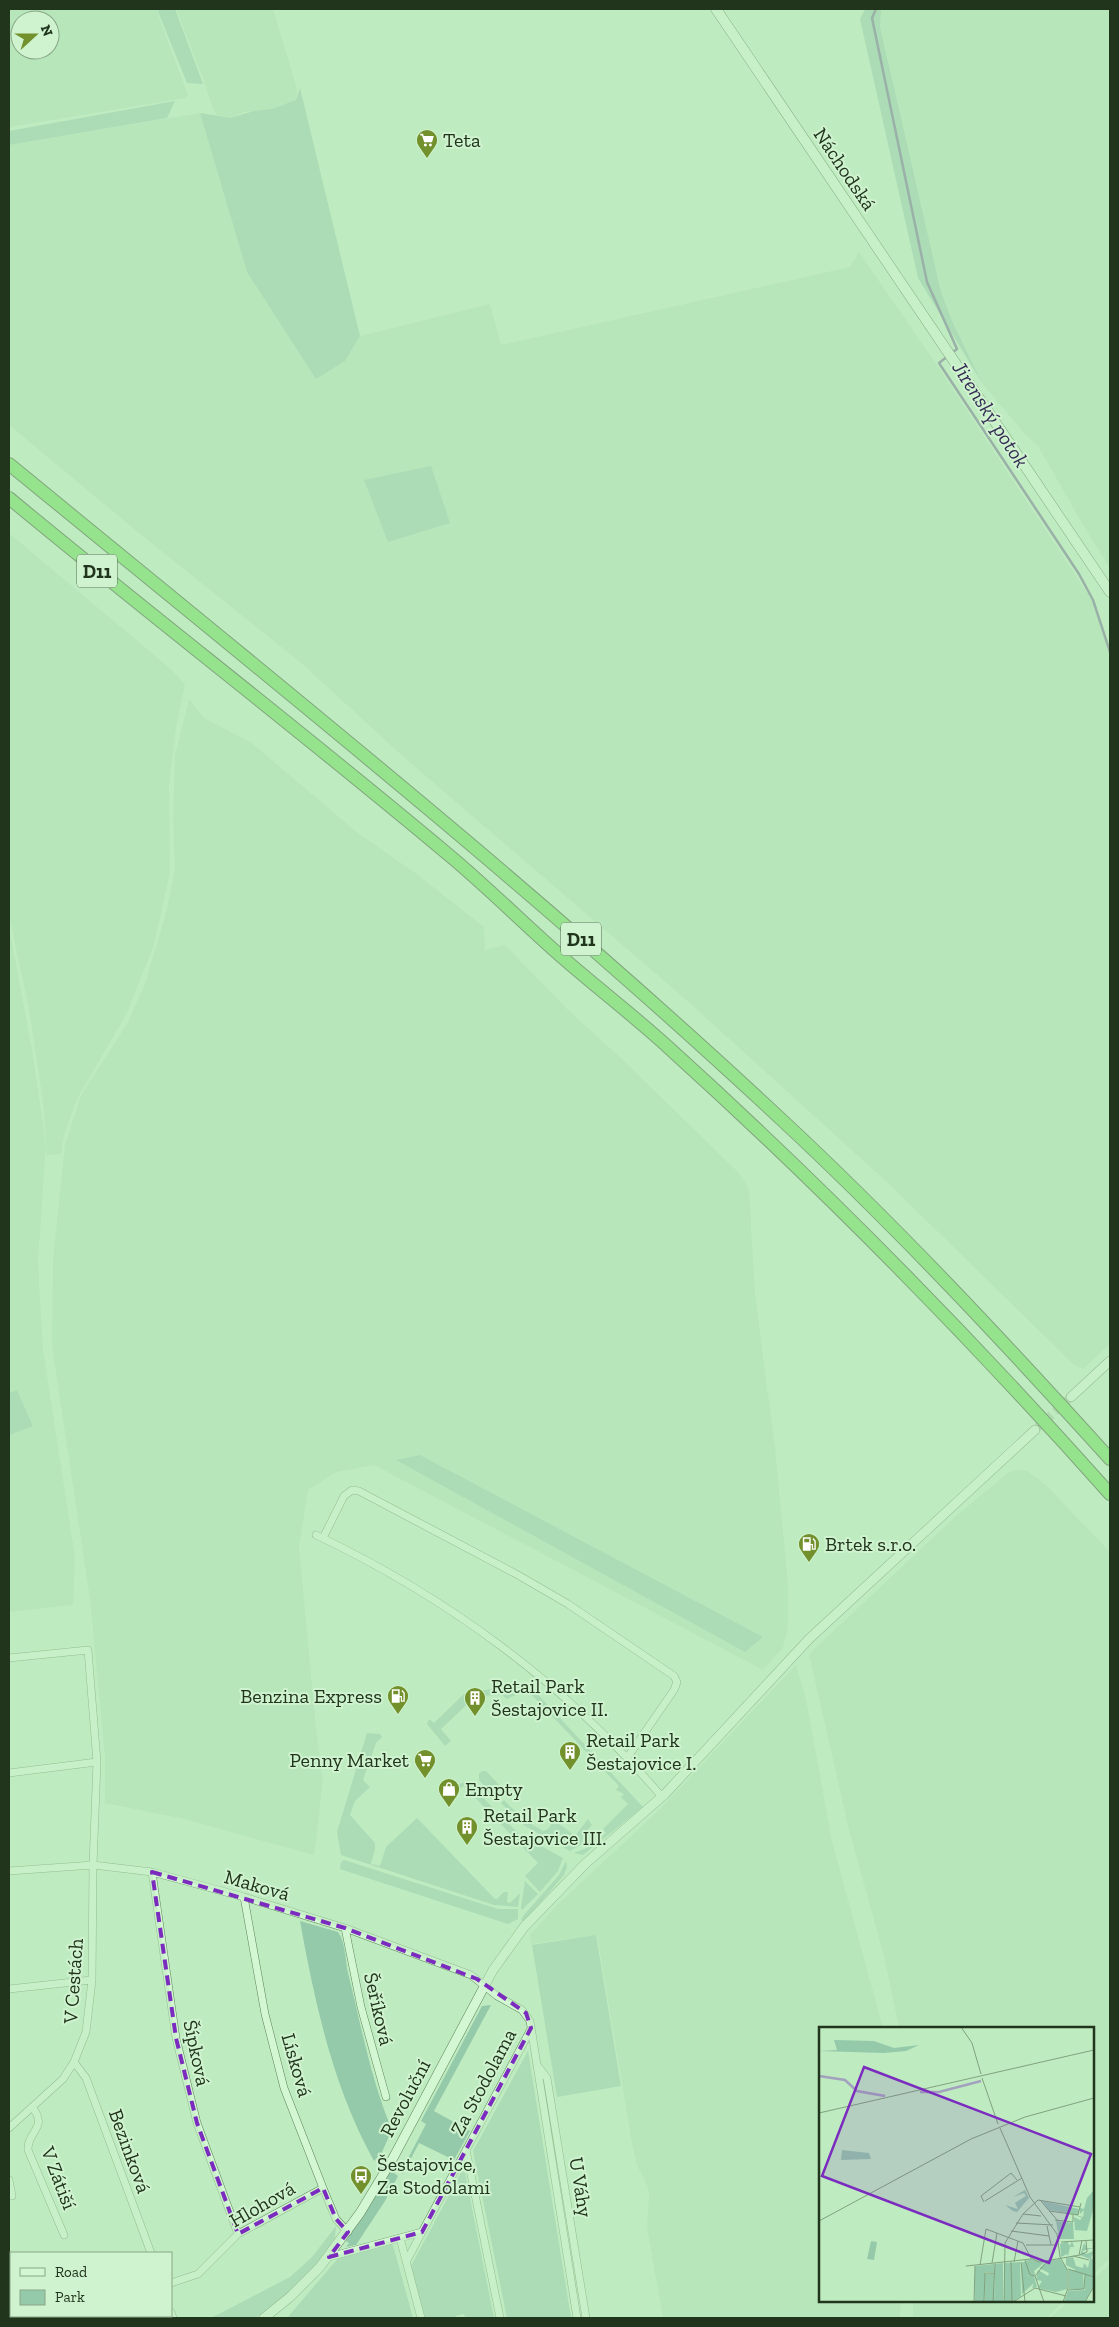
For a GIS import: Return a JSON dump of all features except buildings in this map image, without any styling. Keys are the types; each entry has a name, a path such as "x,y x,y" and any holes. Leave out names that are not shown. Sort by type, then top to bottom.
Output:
{"highway":[{"name":"D11","path":"9,464 468,842 682,1029 791,1128 907,1242 1110,1459"},
{"name":"D11","path":"9,498 185,642 270,708 453,859 558,954 667,1046 829,1199 908,1277 1036,1410 1110,1494"}],"main road":[{"name":"Náchodská","path":"716,9 1110,592"}],"street":[{"path":"1071,1397 1110,1361"},
{"name":"Revoluční","path":"264,2318 294,2294 329,2257 348,2232 388,2166 485,1986 508,1947 524,1927 585,1864 662,1797 809,1639 1035,1430"},
{"path":"323,1538 344,1496 352,1490 359,1491 518,1575 568,1604 674,1676 677,1682 674,1690 627,1758"},
{"path":"316,1535 408,1582 478,1629 545,1682 627,1758 662,1797"},
{"name":"V Cestách","path":"9,1658 88,1650 97,1762 93,1865 92,1980 86,2032 74,2062 63,2079 9,2128"},
{"path":"9,1774 97,1762"},
{"name":"Maková","path":"9,1871 93,1865 152,1872 244,1897 345,1928 471,1975 485,1986"},
{"name":"Šípková","path":"152,1872 176,2038 197,2123 238,2234"},
{"name":"Lísková","path":"244,1897 265,2014 284,2088 322,2188 336,2219 348,2232"},
{"name":"Šeříková","path":"345,1928 361,2007 386,2097"},
{"path":"9,1989 92,1980"},
{"name":"U Váhy","path":"485,1986 497,1996 526,2013 531,2028 577,2318"},
{"name":"Za Stodolama","path":"406,2262 531,2028"},
{"name":"Bezinková","path":"74,2062 86,2078 151,2252"},
{"name":"U Váhy","path":"537,2064 547,2078 586,2318"},
{"name":"V Zátiší","path":"32,2107 40,2122 28,2144 28,2150 64,2235"},
{"path":"466,2149 500,2318"},
{"path":"9,2180 12,2196"},
{"name":"Hlohová","path":"172,2283 198,2274 238,2234 322,2188"},
{"path":"329,2257 422,2232"},
{"path":"400,2238 421,2318"}],"highlighted area":[{"path":"152,1872 345,1928 477,1979 526,2013 531,2028 422,2232 329,2257 348,2232 336,2219 323,2188 238,2234 197,2123 176,2038"}],"green space":[{"path":"9,9 156,9 188,95 186,98 9,127"},
{"path":"157,9 175,9 203,84 187,83"},
{"path":"176,9 273,9 297,89 296,100 283,109 244,112 230,118 218,117 212,107 206,86"},
{"path":"865,9 881,9 880,27 941,292 952,321 982,383 918,278 860,19"},
{"path":"880,9 1110,9 1110,568 1038,446 1023,432 982,383 949,317 941,292 896,101 880,27"},
{"path":"300,88 360,336 345,361 316,379 247,272 200,113 230,118 254,111 272,109 296,100"},
{"path":"175,101 167,118 9,145 9,131"},
{"path":"200,113 247,272 345,361 360,336 490,304 501,345 850,267 859,252 937,365 1092,600 1110,657 1110,1344 1083,1369 1074,1365 890,1185 683,997 408,761 300,662 140,534 9,425 9,145"},
{"path":"431,466 450,523 388,542 364,480"},
{"path":"9,533 172,670 185,684 176,728 169,785 170,872 154,945 127,1013 77,1099 64,1135 61,1154 47,1155 43,1102 29,1009 9,915"},
{"path":"189,699 204,718 252,743 354,830 418,875 484,927 485,950 505,945 567,1009 623,1060 739,1173 749,1189 755,1294 775,1448 788,1584 788,1628 783,1648 763,1670 374,1465 336,1472 308,1490 299,1547 323,1781 314,1855 184,1819 105,1803 105,1757 90,1599 52,1346 53,1259 65,1145 81,1095 127,1024 145,984 166,913 175,869 173,817 175,755"},
{"path":"9,927 33,1055 46,1145 38,1262 43,1349 75,1557 73,1605 9,1612 9,1435 33,1426 17,1390 9,1393"},
{"path":"17,1390 33,1426 9,1435 9,1393"},
{"path":"420,1455 763,1637 745,1652 396,1460"},
{"path":"1027,1471 1045,1484 1110,1552 1110,2259 1094,2273 1094,2027 899,2027 884,1956 849,1830 809,1654 957,1515 1009,1472"},
{"path":"796,1665 806,1699 832,1841 883,2027 819,2027 819,2302 901,2302 900,2318 663,2318 647,2228 649,2194 647,2185 637,2165 632,2143 597,1935 531,1944 530,1935 556,1906 659,1810"},
{"path":"522,1683 531,1687 643,1807 583,1855 574,1853 589,1847 606,1833 603,1829 628,1804 621,1797 624,1794 616,1790 619,1786 527,1690 507,1699 502,1695 476,1696 441,1729 451,1741 445,1746 427,1724 429,1719 434,1723 464,1694"},
{"path":"367,1733 380,1734 382,1737 376,1743 363,1780 370,1787 355,1801 350,1815 375,1843 371,1864 380,1866 386,1847 417,1818 494,1898 497,1899 504,1892 508,1892 507,1902 510,1903 520,1893 518,1907 494,1905 341,1855 337,1832"},
{"path":"482,1771 486,1771 501,1787 497,1792 502,1797 498,1801 479,1780 479,1774"},
{"path":"464,1782 470,1784 492,1807 488,1811 464,1786 457,1790 458,1785"},
{"path":"504,1800 523,1819 543,1831 548,1829 554,1820 575,1836 588,1819 592,1825 583,1835 582,1844 570,1851 525,1826 501,1803"},
{"path":"494,1809 519,1834 563,1858 558,1871 540,1892 525,1876 538,1863 490,1813"},
{"path":"344,1860 498,1909 518,1909 518,1919 508,1924 340,1869 341,1862"},
{"path":"566,1861 567,1867 564,1875 524,1922 521,1920 559,1875"},
{"path":"525,1881 538,1894 522,1910 521,1908"},
{"path":"300,1921 338,1932 343,1941 348,1973 367,2052 378,2092 392,2130 382,2152 374,2161 347,2104 327,2044 312,1983"},
{"path":"596,1935 621,2086 557,2097 532,1945"},
{"path":"491,2005 434,2111 470,2131 454,2160 419,2143 403,2174 401,2172 426,2124 421,2121 482,2006"},
{"path":"528,2051 571,2318 507,2318 473,2151"},
{"path":"393,2164 398,2166 394,2173 398,2176 385,2201 356,2245 346,2247 349,2243 346,2241"},
{"path":"462,2171 465,2173 494,2318 465,2318 464,2314 456,2316 457,2318 425,2318 411,2266"},
{"path":"336,2226 335,2238 337,2240 321,2259 273,2307 253,2318 211,2318 290,2277 312,2257"},
{"path":"390,2243 393,2245 413,2318 287,2318 339,2257"},
{"path":"1110,2264 1110,2318 1050,2318 1068,2302 1094,2302 1094,2278"},
{"path":"913,2302 1063,2302 1047,2318 913,2318"}],"waterway":[{"name":"Jirenský potok","path":"876,9 872,18 927,282 957,349 953,352"},
{"name":"Jirenský potok","path":"948,356 939,363 1079,574 1093,600 1110,652"}],"tunnel":[{"path":"1035,1430 1071,1397"}],"place":[{"name":"Teta","path":"427,159"},
{"name":"Brtek s.r.o.","path":"809,1563"},
{"name":"Benzina Express","path":"398,1715"},
{"name":"Retail Park Šestajovice II.","path":"475,1717"},
{"name":"Retail Park Šestajovice I.","path":"570,1771"},
{"name":"Penny Market","path":"425,1779"},
{"name":"Empty","path":"449,1808"},
{"name":"Retail Park Šestajovice III.","path":"467,1846"},
{"name":"Šestajovice, Za Stodolami","path":"361,2195"}]}
